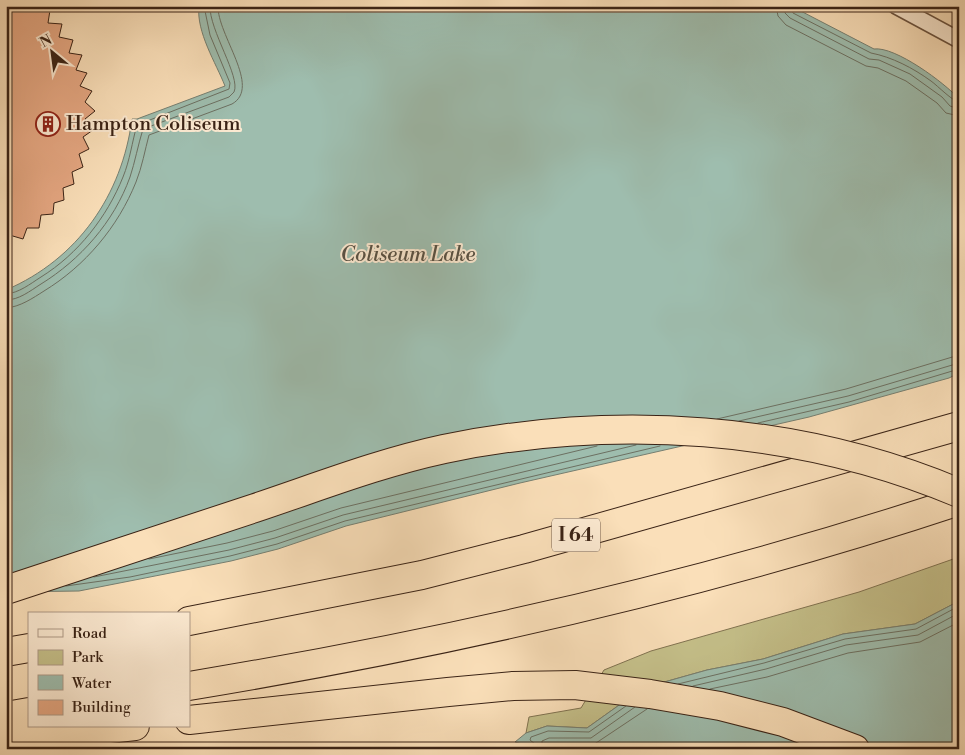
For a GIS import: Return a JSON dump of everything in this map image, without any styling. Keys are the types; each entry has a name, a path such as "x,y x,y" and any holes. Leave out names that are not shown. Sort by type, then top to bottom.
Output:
{"highway":[{"name":"I 64","path":"190,621 303,600 515,552 959,426"},
{"path":"6,590 370,468 443,450 512,437 636,429 745,436 837,454 908,474 959,493"},
{"path":"190,686 366,654 595,604 767,560 959,501"},
{"path":"6,652 28,648"},
{"path":"190,720 513,686 575,685 650,694 720,706 783,722 855,749"},
{"path":"6,716 28,712"},
{"path":"6,735 83,732 118,728"}],"street":[{"path":"896,6 959,40"}],"green space":[{"path":"959,557 959,601 915,624 843,634 763,659 707,670 643,688 587,728 547,726 526,733 529,717 581,708 604,670 651,651 859,592"}],"water":[{"name":"Coliseum Lake","path":"199,6 791,6 874,49 894,53 931,75 959,99 959,373 949,378 809,417 520,483 346,526 278,549 231,561 79,591 6,592 6,290 32,277 55,261 75,242 92,221 107,198 118,173 127,147 132,119 137,119 225,86 204,37 199,16"},
{"path":"959,601 959,749 539,749 515,742 526,733 547,726 587,728 643,688 707,670 763,659 843,634 915,624"}],"building":[{"name":"Hampton Coliseum","path":"6,6 36,6 36,11 50,10 48,23 62,24 59,37 73,40 69,53 82,55 76,70 87,73 80,86 92,91 85,102 95,111 85,119 93,130 83,137 89,149 79,154 83,167 72,172 74,184 63,188 64,200 54,203 53,214 41,215 39,228 27,228 23,239 6,234"}],"place":[{"name":"Hampton Coliseum","path":"48,124"}]}
